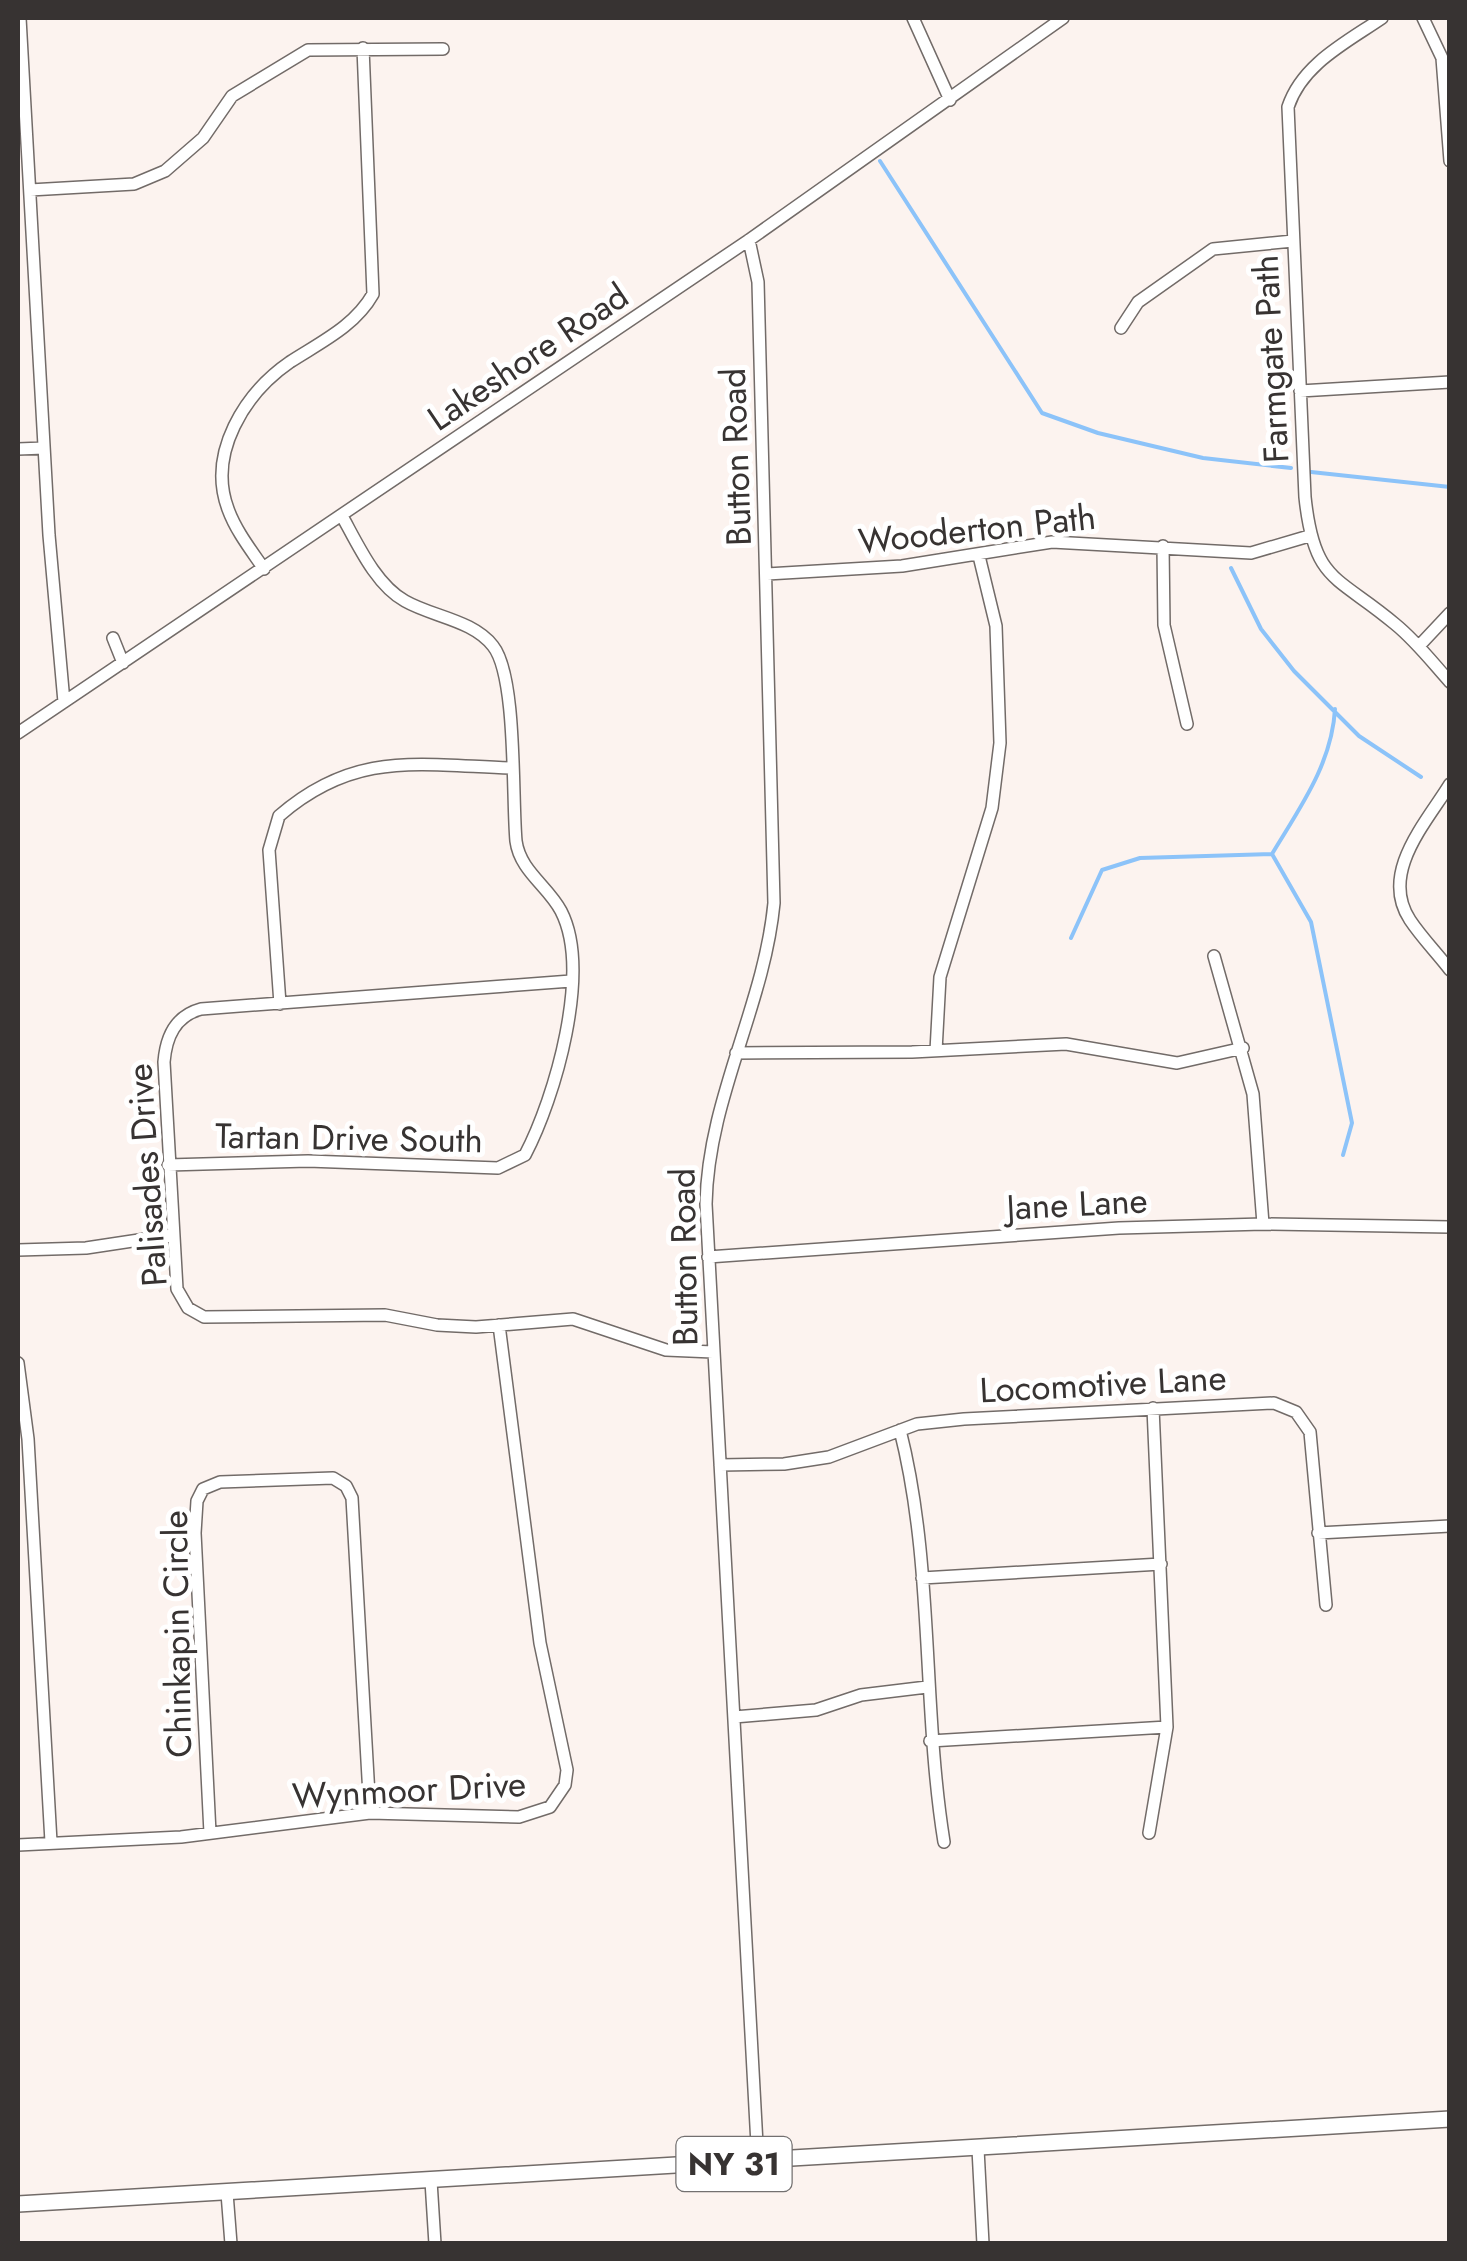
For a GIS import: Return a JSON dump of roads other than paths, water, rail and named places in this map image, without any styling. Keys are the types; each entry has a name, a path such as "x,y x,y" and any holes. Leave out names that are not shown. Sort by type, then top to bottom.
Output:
{"main road":[{"name":"NY 31","path":"18,2204 1450,2119"}],"street":[{"path":"20,18 44,448 64,702"},
{"path":"913,18 950,100"},
{"name":"Lakeshore Road","path":"18,733 749,240 1063,18"},
{"name":"Farmgate Path","path":"1380,18 1318,63 1300,79 1291,96 1287,128 1309,536 1327,573 1418,646 1450,682"},
{"path":"1423,18 1442,58 1450,160"},
{"path":"264,569 226,506 224,458 234,426 257,392 285,366 354,319 374,294 362,48"},
{"path":"30,190 134,184 165,171 183,160 232,96 252,80 308,50 443,49"},
{"name":"Button Road","path":"749,240 758,282 774,903 771,940 710,1144 708,1257 758,2162"},
{"path":"1122,328 1138,302 1213,249 1293,241"},
{"path":"1300,391 1450,382"},
{"path":"18,449 44,448"},
{"path":"342,516 371,566 395,594 470,628 493,646 506,674 517,849 563,914 570,982"},
{"name":"Wooderton Path","path":"767,574 902,566 1052,542 1250,553 1309,536"},
{"path":"1163,546 1164,625 1187,724"},
{"path":"936,1051 940,977 992,808 1000,743 996,626 980,556"},
{"path":"1418,646 1450,614"},
{"path":"114,638 123,663"},
{"path":"280,1004 270,850 279,816 358,768 394,764 511,768"},
{"path":"1450,784 1405,856 1400,888 1408,917 1450,970"},
{"path":"1214,956 1243,1048 1258,1122 1263,1224"},
{"name":"Palisades Drive","path":"570,982 201,1009 184,1016 170,1032 164,1062 178,1288 188,1308 204,1317 366,1314 438,1325 574,1320 666,1350 713,1352"},
{"name":"Tartan Drive South","path":"168,1165 308,1161 477,1170 519,1160 531,1144 564,1042 571,1012 570,982"},
{"path":"736,1054 936,1051 1066,1044 1178,1063 1243,1048"},
{"name":"Jane Lane","path":"708,1257 1101,1230 1263,1224 1450,1227"},
{"path":"18,1250 86,1248 172,1235"},
{"name":"Wynmoor Drive","path":"18,1844 210,1834 370,1813 520,1816 550,1807 565,1785 564,1756 540,1643 499,1325"},
{"path":"18,1363 51,1842"},
{"name":"Locomotive Lane","path":"720,1465 784,1464 829,1457 900,1430 964,1418 1274,1404 1296,1412 1310,1432 1326,1605"},
{"path":"1150,1834 1168,1727 1153,1408"},
{"path":"900,1430 916,1501 930,1741 944,1842"},
{"name":"Chinkapin Circle","path":"210,1834 195,1533 197,1501 203,1489 220,1482 332,1478 346,1486 352,1498 370,1813"},
{"path":"1318,1534 1450,1526"},
{"path":"922,1578 1161,1564"},
{"path":"734,1717 816,1710 861,1695 927,1687"},
{"path":"930,1741 1168,1727"},
{"path":"978,2149 983,2244"},
{"path":"431,2181 435,2244"},
{"path":"227,2193 231,2244"}],"waterway":[{"path":"880,161 1042,413 1098,433 1203,458 1291,468"},
{"path":"1311,472 1450,487"},
{"path":"1231,568 1261,629 1294,671 1359,736 1421,777"},
{"path":"1272,854 1321,767 1335,709"},
{"path":"1071,938 1102,870 1140,858 1272,854 1311,922 1352,1123 1343,1155"}]}
